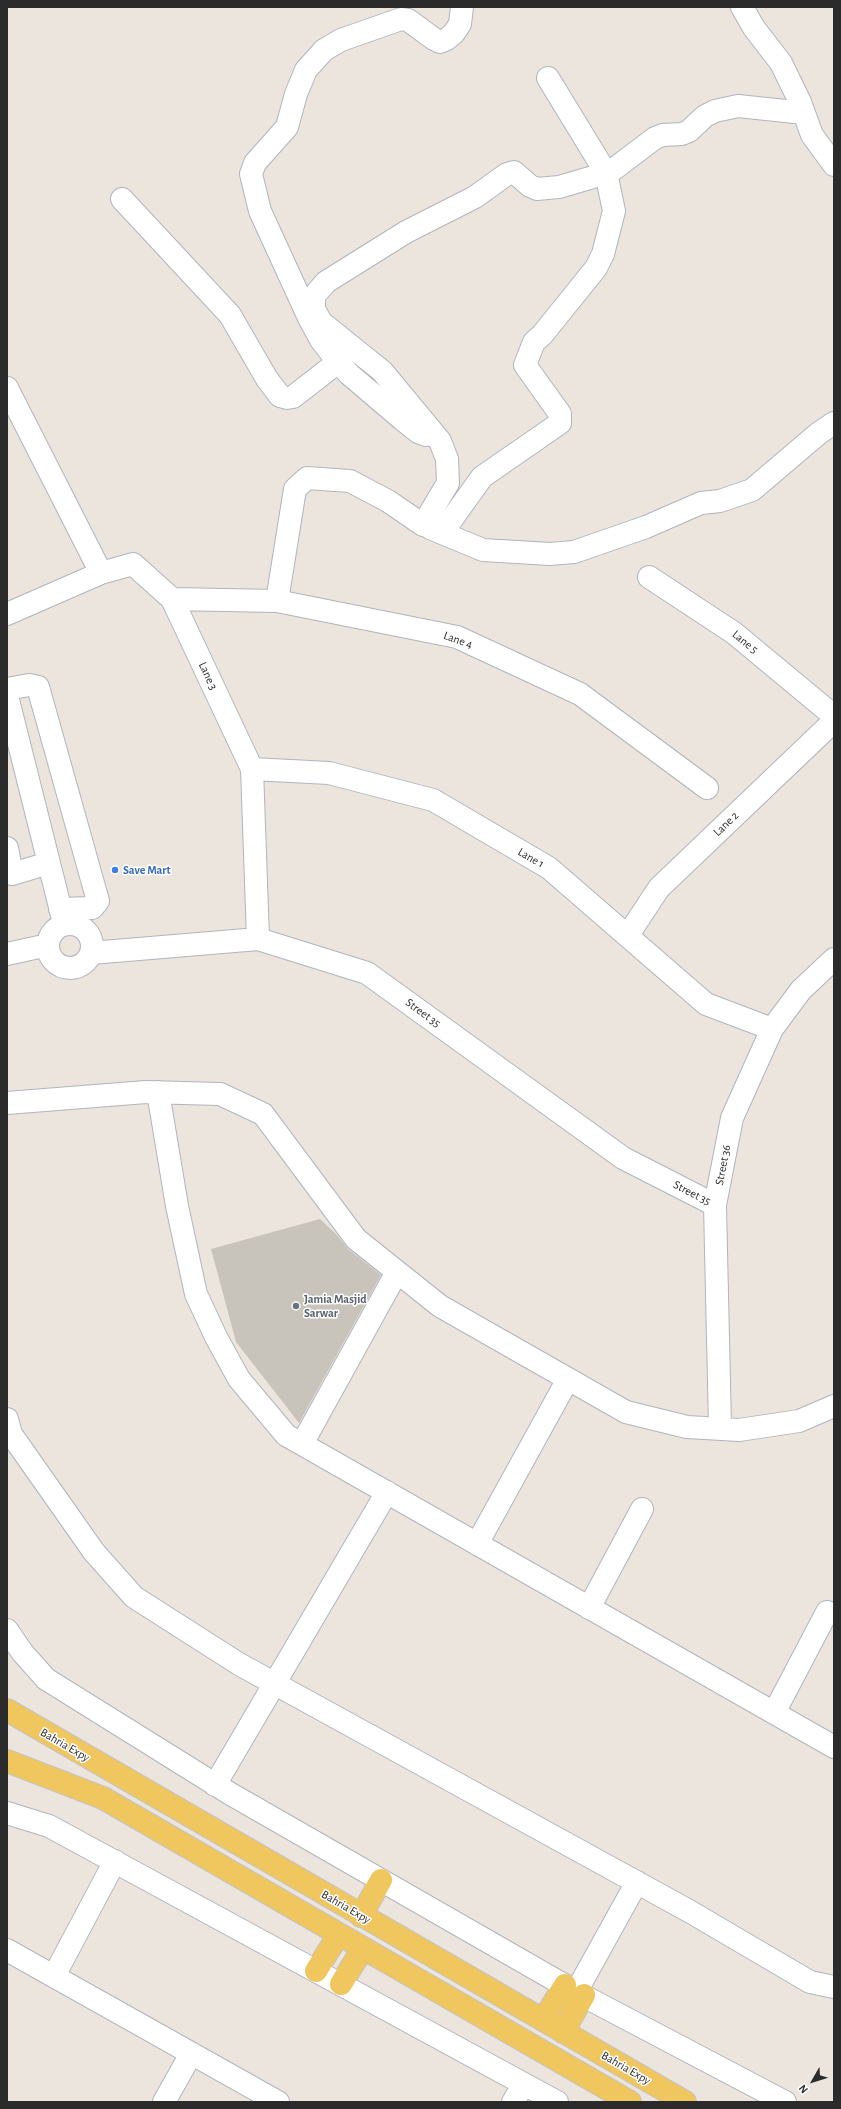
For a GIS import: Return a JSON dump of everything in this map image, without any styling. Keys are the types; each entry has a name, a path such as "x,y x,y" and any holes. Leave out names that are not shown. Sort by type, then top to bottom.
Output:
{"main road":[{"name":"Bahria Expy","path":"7,1710 685,2102"},
{"path":"7,1761 103,1798 630,2102"},
{"path":"361,1916 381,1880"},
{"path":"316,1971 339,1934"},
{"path":"341,1984 363,1948"},
{"path":"543,2020 575,1991"},
{"path":"563,2032 575,1991"}],"street":[{"path":"440,441 413,428 338,362 321,340 308,318 260,211 251,174 255,163 287,127 296,94 306,70 324,50 341,40 401,19 408,20 440,42 446,40 454,33 460,24 462,7"},
{"path":"742,7 754,28 781,63 804,113 812,135 834,165"},
{"path":"432,529 482,477 560,423 560,414 525,365 534,342 542,335 596,268 603,254 614,211 606,173 548,78"},
{"path":"432,529 448,483 447,459 440,441 382,371 321,322 314,309 314,296 326,282 406,232 475,197 507,174 514,172 530,186 537,189 559,187 606,173 625,162 655,138 663,135 682,134 689,131 705,116 715,111 738,106 804,113"},
{"path":"122,199 230,315 267,379 280,396 287,398 293,397 338,362"},
{"path":"7,388 101,573"},
{"path":"277,601 295,489 307,478 350,481 388,501 432,529 482,550 550,554 574,552 646,527 701,504 720,501 752,490 819,433 834,423"},
{"name":"Lane 3","path":"7,614 101,573 133,564 172,599 252,769 258,939"},
{"name":"Lane 5","path":"649,577 734,633 834,716"},
{"name":"Lane 4","path":"172,599 277,601 457,637 580,694 707,788"},
{"path":"7,689 29,685 38,687 98,901 92,908 62,917 53,932 48,945 52,959 59,965 68,968 82,965 91,953 91,938 85,929 62,917 7,696"},
{"name":"Lane 2","path":"628,935 659,888 834,721"},
{"name":"Lane 1","path":"252,769 329,773 433,800 549,868 706,1004 772,1029"},
{"path":"7,848 12,874 49,862"},
{"name":"Street 35","path":"91,953 258,939 367,973 623,1158 715,1205"},
{"path":"7,954 48,945"},
{"name":"Street 36","path":"720,1428 715,1205 732,1118 772,1029 802,990 834,959"},
{"path":"158,1092 177,1206 196,1294 216,1337 239,1378 286,1435 834,1747"},
{"path":"7,1103 158,1092 220,1094 263,1114 356,1239 440,1306 626,1412 687,1427 739,1430 799,1422 834,1406"},
{"path":"302,1444 397,1272"},
{"path":"477,1544 568,1379"},
{"path":"7,1419 11,1434 94,1552 134,1597 239,1664 637,1882 810,1982 834,1987"},
{"path":"216,1785 387,1492"},
{"path":"589,1608 642,1509"},
{"path":"774,1713 827,1612"},
{"path":"7,1630 22,1652 46,1679 216,1785 575,1991 785,2102"},
{"path":"7,1813 49,1826 341,1984 518,2093 557,2102"},
{"path":"54,1976 115,1861"},
{"path":"575,1991 637,1882"},
{"path":"7,1950 278,2102"},
{"path":"164,2102 191,2054"}],"building":[{"name":"Jamia Masjid Sarwar","path":"320,1219 336,1234 348,1249 381,1275 299,1423 236,1342 211,1249"}],"place":[{"name":"Save Mart","path":"115,870"},
{"name":"Jamia Masjid Sarwar","path":"296,1306"}]}
